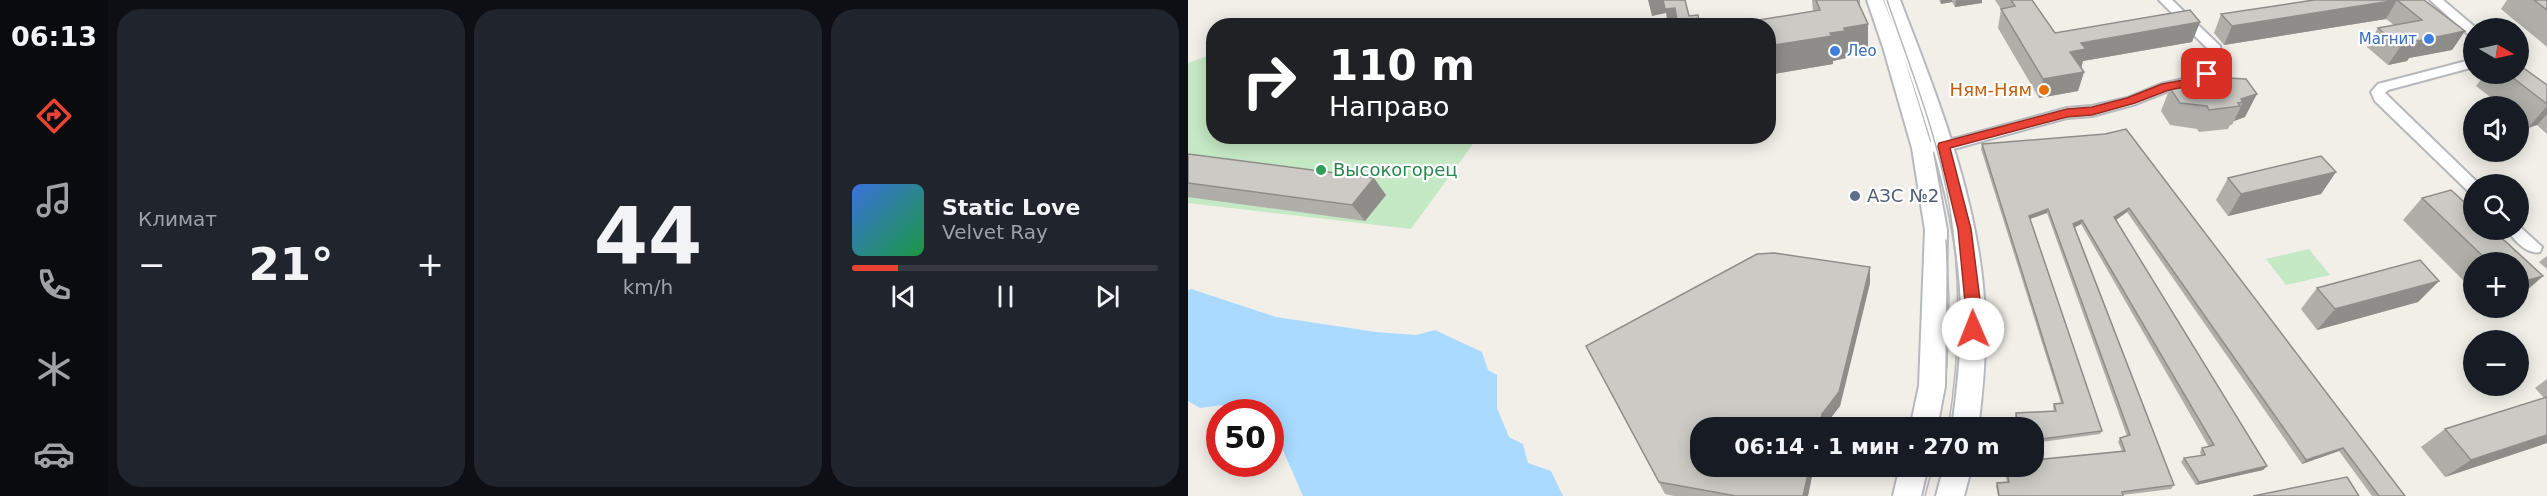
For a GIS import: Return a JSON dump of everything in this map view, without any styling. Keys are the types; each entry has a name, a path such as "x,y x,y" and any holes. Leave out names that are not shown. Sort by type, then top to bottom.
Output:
{"main road":[{"path":"1875,0 1892,46 1922,148 1936,230 1932,386 1925,417"},
{"path":"1893,0 1944,146 1965,229 1973,308 1971,392 1967,417"},
{"path":"1907,496 1911,477"},
{"path":"1950,496 1955,477"}],"street":[{"path":"1922,148 1944,146 2067,113 2092,111 2131,101 2166,87 2192,82 2207,74 2217,62 2215,49 2165,0"},
{"path":"2436,0 2463,23"},
{"path":"2463,66 2383,87 2378,92 2380,98 2463,177"},
{"path":"2527,240 2534,247"}],"green space":[{"name":"Высокогорец","path":"1206,57 1206,144 1473,144 1411,229 1188,203 1188,63"},
{"path":"2309,249 2330,275 2286,285 2266,259"}],"water":[{"path":"1191,289 1276,317 1376,332 1416,335 1435,330 1482,352 1488,370 1497,375 1497,408 1509,437 1523,444 1528,463 1551,471 1563,496 1303,496 1284,453 1284,399 1206,399 1206,407 1200,408 1188,401 1188,290"}],"building":[{"path":"1663,0 1685,0 1689,16 1698,15 1699,18 1677,18 1675,8 1665,9"},
{"path":"1816,0 1857,0 1868,24 1844,28 1845,31 1830,33 1832,36 1776,45 1776,18 1772,18 1820,10"},
{"path":"2011,0 2032,0 2055,33 2190,10 2200,22 2081,43 2086,49 2070,52 2084,72 2043,79 2001,9 2015,6"},
{"path":"2314,0 2397,0 2232,26 2221,14"},
{"path":"2397,0 2424,0 2463,31 2400,47 2378,28 2422,20"},
{"path":"2534,0 2547,0 2547,10"},
{"path":"2529,72 2547,85 2547,104 2521,84 2529,84"},
{"path":"2216,73 2227,78 2246,79 2257,94 2241,99 2243,102 2238,103 2240,106 2209,110 2207,106 2180,103 2170,88 2190,79 2188,76"},
{"path":"2126,129 2405,496 2379,496 2343,448 2306,460 2129,208 2114,217 2267,466 2199,482 2184,458 2205,455 2202,448 2214,445 2082,220 2073,224 2174,485 2122,492 2123,496 1999,496 1997,483 2009,482 2008,477 2044,477 2044,459 2125,451 2120,438 2130,435 2048,209 2029,216 2102,431 2044,439 2044,417 2017,417 2016,413 2056,411 2054,404 2063,403 1982,144 2105,134"},
{"path":"1188,154 1374,178 1352,205 1188,183"},
{"path":"2321,156 2336,172 2241,194 2228,178"},
{"path":"2451,190 2463,201 2463,237 2422,198"},
{"path":"2466,240 2504,240 2517,252 2479,252"},
{"path":"1774,253 1870,267 1839,392 1821,417 1690,417 1690,477 1807,477 1803,496 1736,496 1659,482 1586,346 1757,254"},
{"path":"2420,260 2439,281 2335,309 2317,288"},
{"path":"2529,263 2543,276 2529,280"},
{"path":"2547,397 2547,435 2471,460 2445,429"},
{"path":"2347,477 2359,496 2253,496"}],"tram line":[{"path":"1887,0 1939,156 1950,210 1956,264 1958,319 1950,417"},
{"path":"1946,240 1949,298 1947,368"},
{"path":"1925,496 1930,477"}],"place":[{"name":"Магнит","path":"2429,39"},
{"name":"Лео","path":"1835,51"},
{"name":"Ням-Ням","path":"2044,90"},
{"name":"Высокогорец","path":"1321,170"},
{"name":"АЗС №2","path":"1855,196"}],"route":[{"path":"1973,329 1965,229 1944,146 2067,113 2092,111 2131,101 2166,87 2192,82 2207,74"}]}
